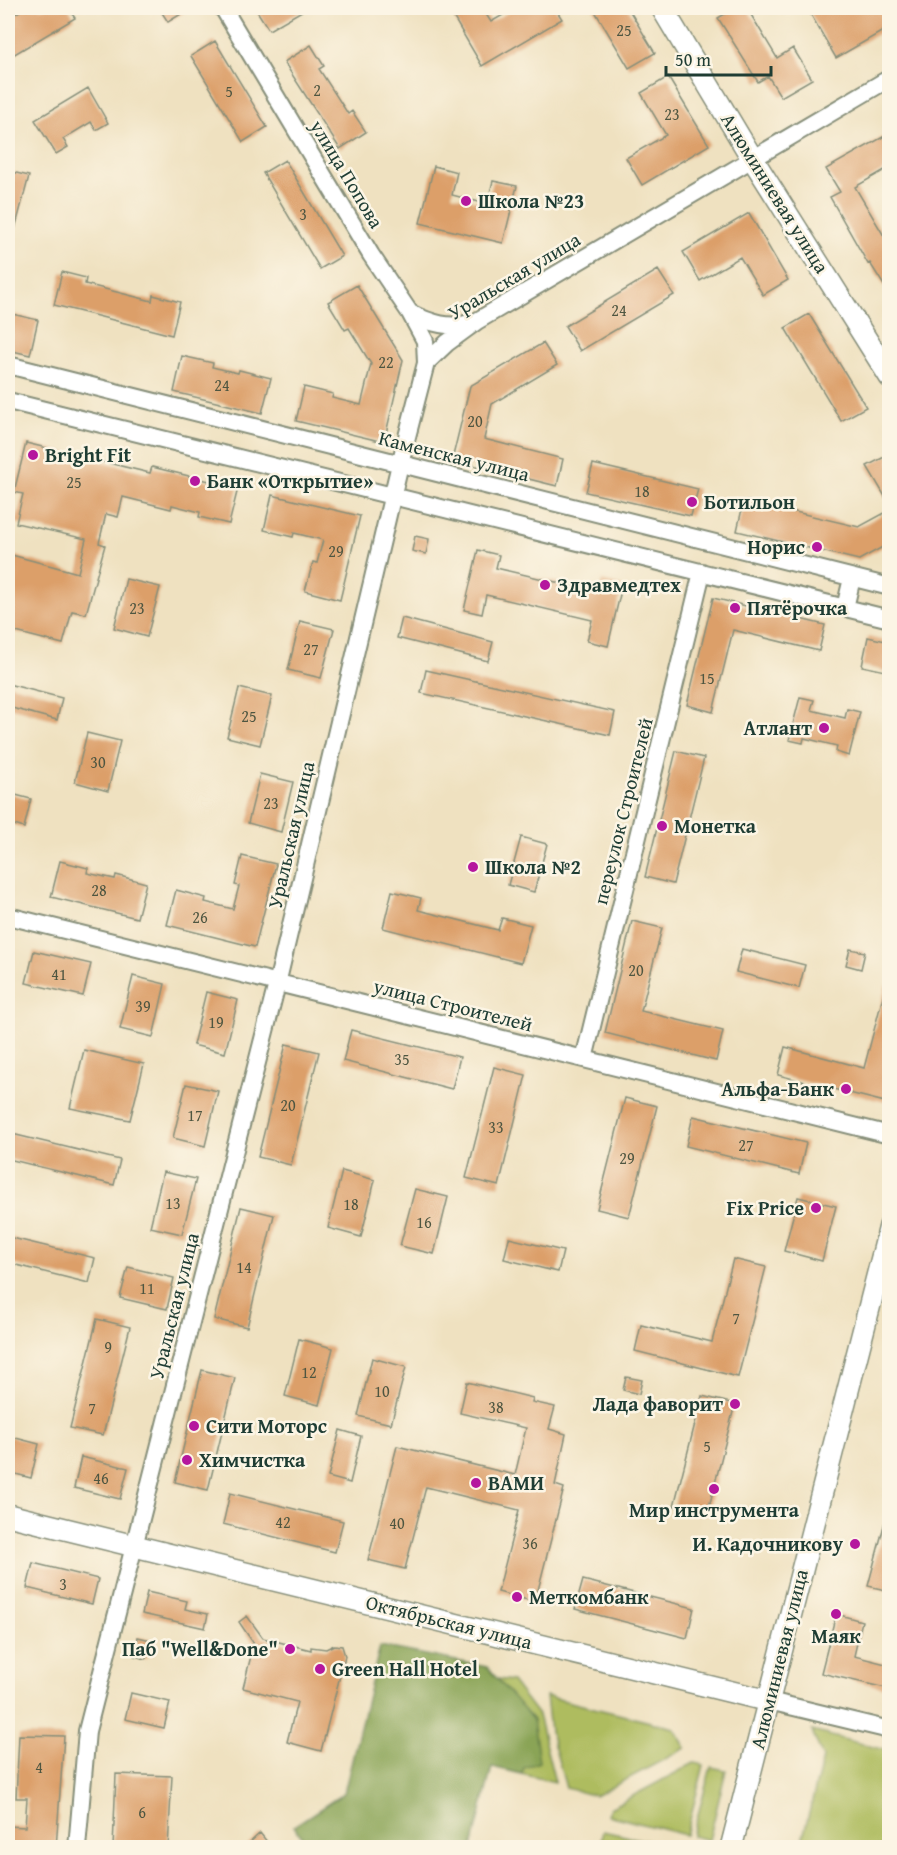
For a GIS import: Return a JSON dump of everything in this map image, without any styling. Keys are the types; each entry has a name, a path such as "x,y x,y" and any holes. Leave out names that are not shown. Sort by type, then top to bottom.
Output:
{"main road":[{"name":"Алюминиевая улица","path":"662,8 752,158 890,377"},
{"name":"Алюминиевая улица","path":"731,1848 890,1226"},
{"name":"Октябрьская улица","path":"8,1515 770,1701"}],"street":[{"name":"улица Попова","path":"223,8 371,255 410,313 425,341 426,363"},
{"name":"Уральская улица","path":"77,1848 87,1731 277,984 392,496 426,363 447,343 477,321 890,78"},
{"path":"410,313 425,320 446,325 466,325 477,321"},
{"name":"Каменская улица","path":"8,365 890,587"},
{"path":"8,401 890,619"},
{"name":"переулок Строителей","path":"584,1059 702,572"},
{"path":"845,608 852,578"},
{"name":"улица Строителей","path":"8,916 890,1135"},
{"name":"Октябрьская улица","path":"770,1701 890,1730"}],"green space":[{"path":"380,1646 487,1667 533,1720 539,1762 524,1768 521,1774 492,1767 472,1847 309,1847 294,1826 344,1793"},
{"path":"498,1679 512,1681 538,1715 555,1782 521,1774 524,1768"},
{"path":"546,1696 674,1728 686,1748 595,1796 566,1788 550,1731"},
{"path":"812,1731 889,1751 889,1847 827,1847 802,1841 823,1758"},
{"path":"694,1763 704,1765 686,1835 607,1815 610,1808"},
{"path":"711,1767 726,1770 709,1840 692,1836"},
{"path":"603,1831 674,1847 599,1847"}],"building":[{"path":"25,8 68,8 75,18 8,58 8,18"},
{"path":"159,8 191,8 168,22"},
{"path":"255,8 307,8 269,30"},
{"path":"448,8 482,8 491,22 515,8 555,8 562,19 482,66"},
{"path":"593,8 628,8 655,53 629,68"},
{"path":"735,8 747,8 777,58 793,48 812,79 781,97 768,76 758,82 718,18"},
{"path":"807,8 890,8 890,27 836,58"},
{"path":"215,41 267,127 243,142 191,56"},
{"path":"311,45 324,66 319,69 348,114 352,111 366,132 340,149 284,62"},
{"path":"668,77 709,145 642,185 626,158 666,135 641,93"},
{"path":"88,88 108,123 96,130 91,122 63,139 68,147 56,154 35,120"},
{"path":"890,133 890,167 855,187 890,246 890,295 870,263 868,264 830,197 840,192 826,169"},
{"path":"285,160 342,256 320,269 263,173"},
{"path":"434,166 457,172 452,195 487,204 493,181 517,186 503,243 420,223"},
{"path":"8,171 29,176 11,244 8,244"},
{"path":"749,213 788,280 763,295 740,257 700,281 683,252"},
{"path":"658,270 674,295 580,351 565,326"},
{"path":"62,272 86,278 85,284 152,301 153,295 180,302 172,335 54,305"},
{"path":"357,285 403,360 384,442 296,421 304,387 333,394 332,398 361,405 371,364 349,328 345,330 328,302"},
{"path":"8,313 38,320 30,355 8,350"},
{"path":"809,314 866,407 841,421 785,328"},
{"path":"543,343 557,365 492,404 484,439 563,459 557,486 452,460 470,386"},
{"path":"182,356 213,363 212,367 238,373 239,370 271,378 262,413 174,392"},
{"path":"26,443 150,473 152,467 238,488 229,524 199,517 200,512 172,505 171,509 123,497 118,517 106,514 99,543 105,545 86,614 72,611 63,644 8,630 8,554 78,573 86,539 16,523 23,494 14,492"},
{"path":"890,454 890,505 867,466"},
{"path":"593,464 698,489 691,516 586,492"},
{"path":"272,495 360,516 340,600 305,591 313,562 317,563 323,540 294,533 293,537 264,530"},
{"path":"744,500 859,527 890,510 890,543 859,560 737,531"},
{"path":"415,536 429,539 426,554 412,551"},
{"path":"478,550 499,555 496,568 599,592 602,581 622,586 608,646 587,641 592,620 486,595 482,614 464,610"},
{"path":"126,579 160,587 147,637 114,628"},
{"path":"713,598 825,625 819,651 733,630 713,712 687,705"},
{"path":"402,618 493,642 488,661 397,638"},
{"path":"300,621 334,629 321,678 288,670"},
{"path":"868,637 890,642 890,672 862,666"},
{"path":"426,670 615,712 610,735 421,693"},
{"path":"8,684 62,698 57,720 8,707"},
{"path":"239,688 272,696 260,745 227,737"},
{"name":"Атлант","path":"800,697 814,700 811,710 845,718 847,709 860,712 849,756 836,752 837,746 804,738 803,743 789,740"},
{"path":"87,733 120,741 108,791 75,782"},
{"path":"676,751 704,758 673,884 645,877"},
{"path":"260,774 293,782 281,832 248,823"},
{"path":"8,793 31,799 24,828 8,823"},
{"path":"521,837 547,844 534,892 508,885"},
{"path":"242,856 276,864 255,947 167,925 176,890 206,898 205,902 233,909 239,886 235,885"},
{"path":"60,861 88,868 87,873 115,879 116,875 146,883 137,918 51,897"},
{"path":"392,891 421,898 418,910 498,930 502,918 531,925 521,963 383,928"},
{"path":"632,921 662,928 641,1011 723,1031 716,1061 605,1033"},
{"path":"742,949 805,965 799,988 736,972"},
{"path":"850,949 865,952 861,969 846,965"},
{"path":"34,951 91,964 83,996 26,983"},
{"path":"133,976 165,984 153,1037 120,1029"},
{"path":"886,985 890,986 890,1086 885,1102 778,1075 785,1047 864,1068"},
{"path":"206,992 238,1000 225,1053 193,1045"},
{"path":"351,1030 460,1057 452,1089 343,1061"},
{"path":"286,1044 319,1052 291,1165 258,1157"},
{"path":"84,1050 144,1064 130,1120 70,1108"},
{"path":"494,1067 526,1075 499,1186 466,1178"},
{"path":"186,1084 218,1091 205,1146 173,1138"},
{"path":"625,1098 657,1106 629,1217 597,1209"},
{"path":"693,1116 806,1143 799,1174 686,1146"},
{"path":"8,1133 120,1160 114,1185 8,1159"},
{"path":"342,1171 375,1180 361,1237 328,1228"},
{"path":"163,1172 196,1179 182,1234 150,1227"},
{"path":"415,1189 448,1197 434,1254 400,1246"},
{"path":"798,1197 836,1206 822,1261 784,1251"},
{"path":"241,1207 274,1215 247,1327 214,1319"},
{"path":"8,1237 95,1258 89,1283 8,1263"},
{"path":"509,1238 563,1251 558,1272 504,1259"},
{"path":"733,1259 766,1267 738,1377 635,1351 641,1325 712,1342"},
{"path":"128,1267 174,1278 167,1309 120,1298"},
{"path":"97,1319 130,1327 103,1435 70,1428"},
{"path":"299,1339 333,1348 319,1405 285,1396"},
{"path":"372,1358 406,1367 391,1424 358,1416"},
{"path":"202,1370 235,1378 208,1490 175,1482"},
{"path":"626,1377 642,1380 639,1394 623,1390"},
{"path":"467,1382 533,1398 532,1402 555,1407 549,1429 566,1434 555,1485 564,1488 535,1602 498,1592 519,1510 426,1487 405,1569 368,1560 397,1446 515,1475 526,1428 460,1413"},
{"path":"702,1396 735,1404 707,1515 674,1506"},
{"path":"340,1430 361,1436 350,1483 328,1477"},
{"path":"8,1436 39,1444 31,1478 8,1472"},
{"path":"81,1457 128,1468 120,1499 74,1488"},
{"path":"230,1493 343,1521 335,1552 223,1524"},
{"path":"886,1518 890,1519 890,1591 868,1586"},
{"path":"33,1563 98,1579 92,1604 27,1588"},
{"path":"583,1580 694,1608 687,1638 575,1609"},
{"path":"147,1592 187,1601 185,1609 208,1614 205,1628 142,1614"},
{"path":"836,1614 862,1621 854,1656 890,1665 890,1689 821,1673"},
{"path":"247,1616 263,1638 311,1650 311,1647 326,1649 334,1645 342,1646 345,1656 321,1751 287,1742 297,1702 243,1688 254,1644 239,1622"},
{"path":"138,1637 151,1640 146,1659 134,1656"},
{"path":"131,1693 170,1702 164,1728 125,1719"},
{"path":"19,1735 64,1736 56,1848 8,1848 8,1826 25,1827 27,1798 16,1798"},
{"path":"116,1774 172,1776 168,1848 113,1848"},
{"path":"260,1833 272,1848 244,1848"}],"place":[{"name":"Школа №23","path":"466,201"},
{"name":"Bright Fit","path":"33,455"},
{"name":"Банк «Открытие»","path":"195,481"},
{"name":"Ботильон","path":"692,502"},
{"name":"Норис","path":"817,547"},
{"name":"Здравмедтех","path":"545,585"},
{"name":"Пятёрочка","path":"735,608"},
{"name":"Атлант","path":"824,728"},
{"name":"Монетка","path":"662,826"},
{"name":"Школа №2","path":"473,867"},
{"name":"Альфа-Банк","path":"846,1089"},
{"name":"Fix Price","path":"816,1208"},
{"name":"Лада фаворит","path":"735,1404"},
{"name":"Сити Моторс","path":"194,1426"},
{"name":"Химчистка","path":"187,1460"},
{"name":"ВАМИ","path":"476,1483"},
{"name":"Мир инструмента","path":"714,1489"},
{"name":"И. Кадочникову","path":"855,1544"},
{"name":"Меткомбанк","path":"517,1597"},
{"name":"Маяк","path":"836,1614"},
{"name":"Паб \"Well&Done\"","path":"290,1649"},
{"name":"Green Hall Hotel","path":"320,1669"}]}
